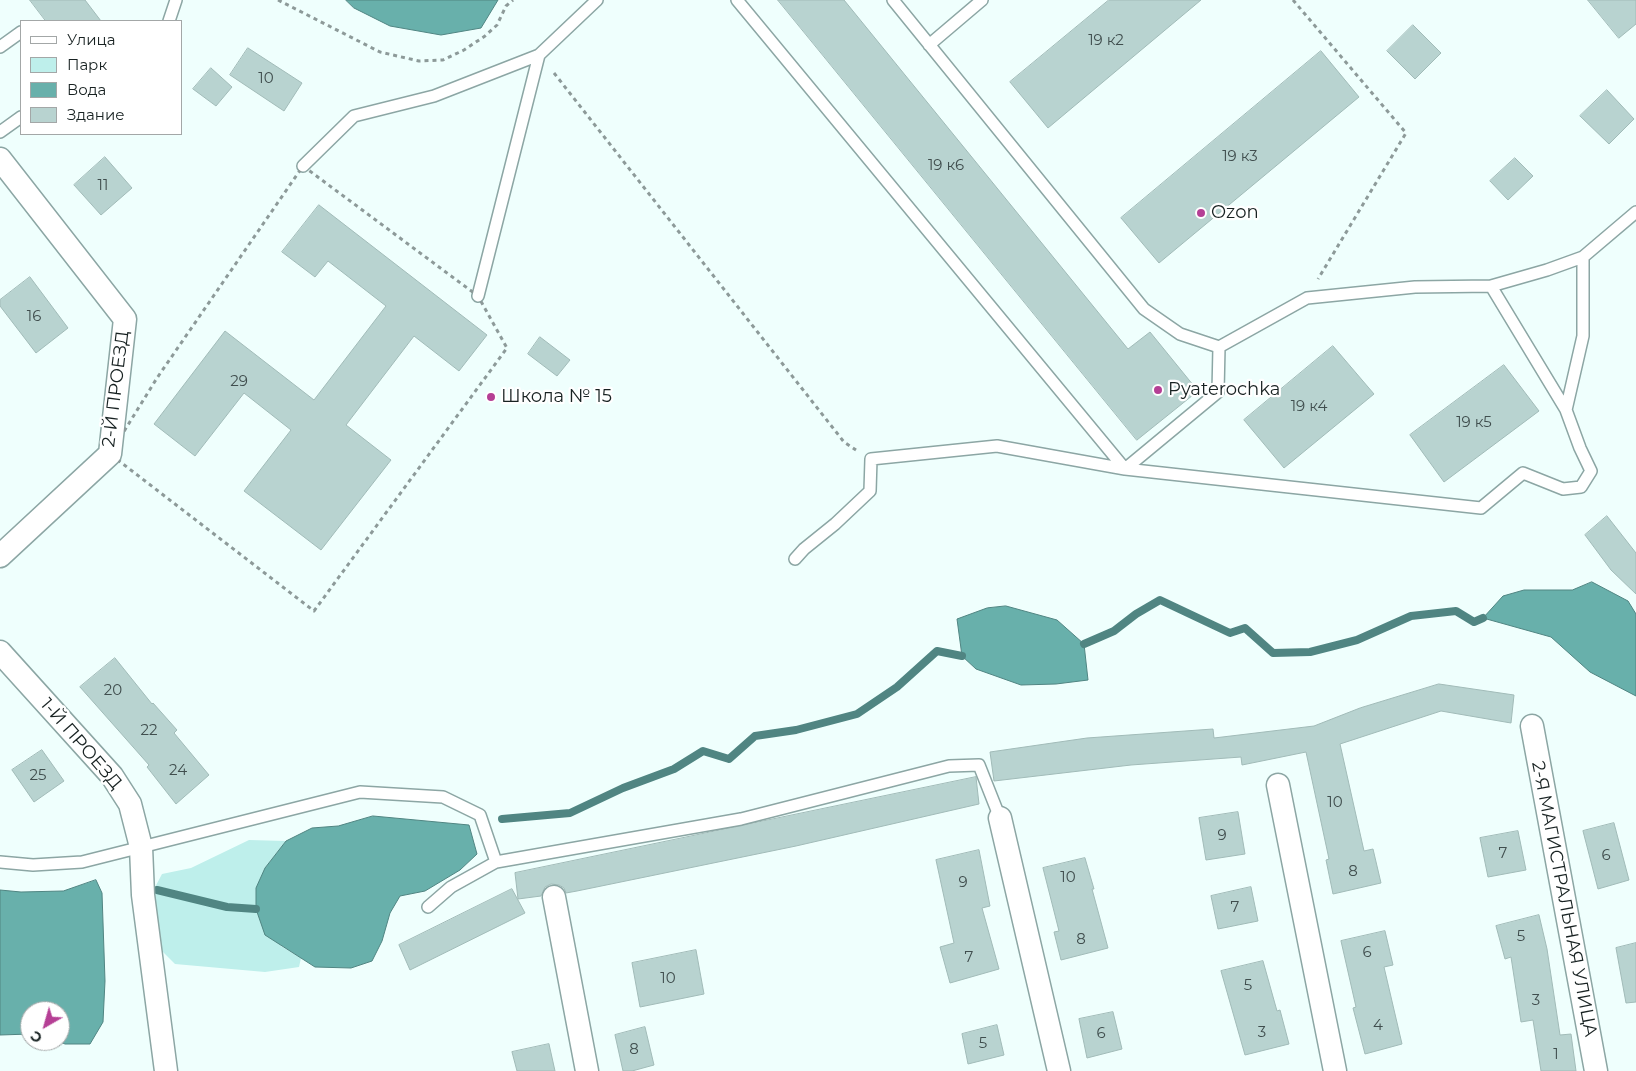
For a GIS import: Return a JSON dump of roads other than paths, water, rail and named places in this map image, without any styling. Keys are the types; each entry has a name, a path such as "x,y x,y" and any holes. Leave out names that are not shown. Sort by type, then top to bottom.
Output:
{"street":[{"name":"2-Й ПРОЕЗД","path":"0,159 125,319 110,454 0,556"},
{"name":"1-Й ПРОЕЗД","path":"0,652 112,776 130,804 141,848 143,895 166,1071"},
{"name":"2-Я МАГИСТРАЛЬНАЯ УЛИЦА","path":"1532,726 1596,1071"},
{"path":"1278,785 1335,1071"},
{"path":"1000,818 1059,1071"},
{"path":"554,897 587,1071"}],"lane":[{"path":"169,20 176,0"},
{"path":"303,166 354,116 434,96 539,55 597,0"},
{"path":"737,0 1124,469"},
{"path":"893,0 1144,309 1180,334 1218,347 1307,298 1415,287 1491,286 1546,270 1583,257 1636,212"},
{"path":"929,45 982,0"},
{"path":"0,47 20,33"},
{"path":"478,296 539,55"},
{"path":"0,132 20,118"},
{"path":"1566,410 1583,336 1583,257"},
{"path":"796,559 804,549 835,524 870,490 872,459 996,446 1124,469 1481,508 1523,473 1563,489 1581,487 1591,471 1566,410 1491,286"},
{"path":"1124,469 1218,392 1218,347"},
{"path":"428,907 452,887 496,862 741,820 949,766 980,765 1000,818"},
{"path":"0,862 32,865 82,862 360,792 443,798 480,815 496,862"}],"water":[{"path":"346,0 498,0 481,28 441,35 390,26 354,8"},
{"path":"1592,582 1628,601 1636,614 1636,696 1590,672 1551,637 1483,618 1503,596 1524,590 1572,590"},
{"path":"1006,606 1057,620 1084,644 1088,680 1056,684 1021,685 976,669 962,656 957,619 987,608"},
{"path":"373,816 469,825 477,854 460,870 425,891 400,896 390,913 382,941 372,961 351,968 315,967 265,935 256,909 256,888 265,868 286,841 312,828 338,826"},
{"path":"96,880 102,893 105,981 103,1022 90,1044 70,1044 70,1001 20,1001 20,1034 0,1035 0,890 21,892 63,891"}],"waterway":[{"path":"1084,644 1114,631 1136,614 1160,600 1230,633 1245,628 1273,653 1310,652 1357,640 1411,616 1456,611 1474,622 1483,618"},
{"path":"502,819 570,813 623,788 674,769 703,751 729,759 755,736 796,730 857,714 897,687 937,651 962,656"},
{"path":"157,890 227,907 256,909"}],"place":[{"name":"Ozon","path":"1201,213"},
{"name":"Pyaterochka","path":"1158,390"},
{"name":"Школа № 15","path":"491,397"}]}
